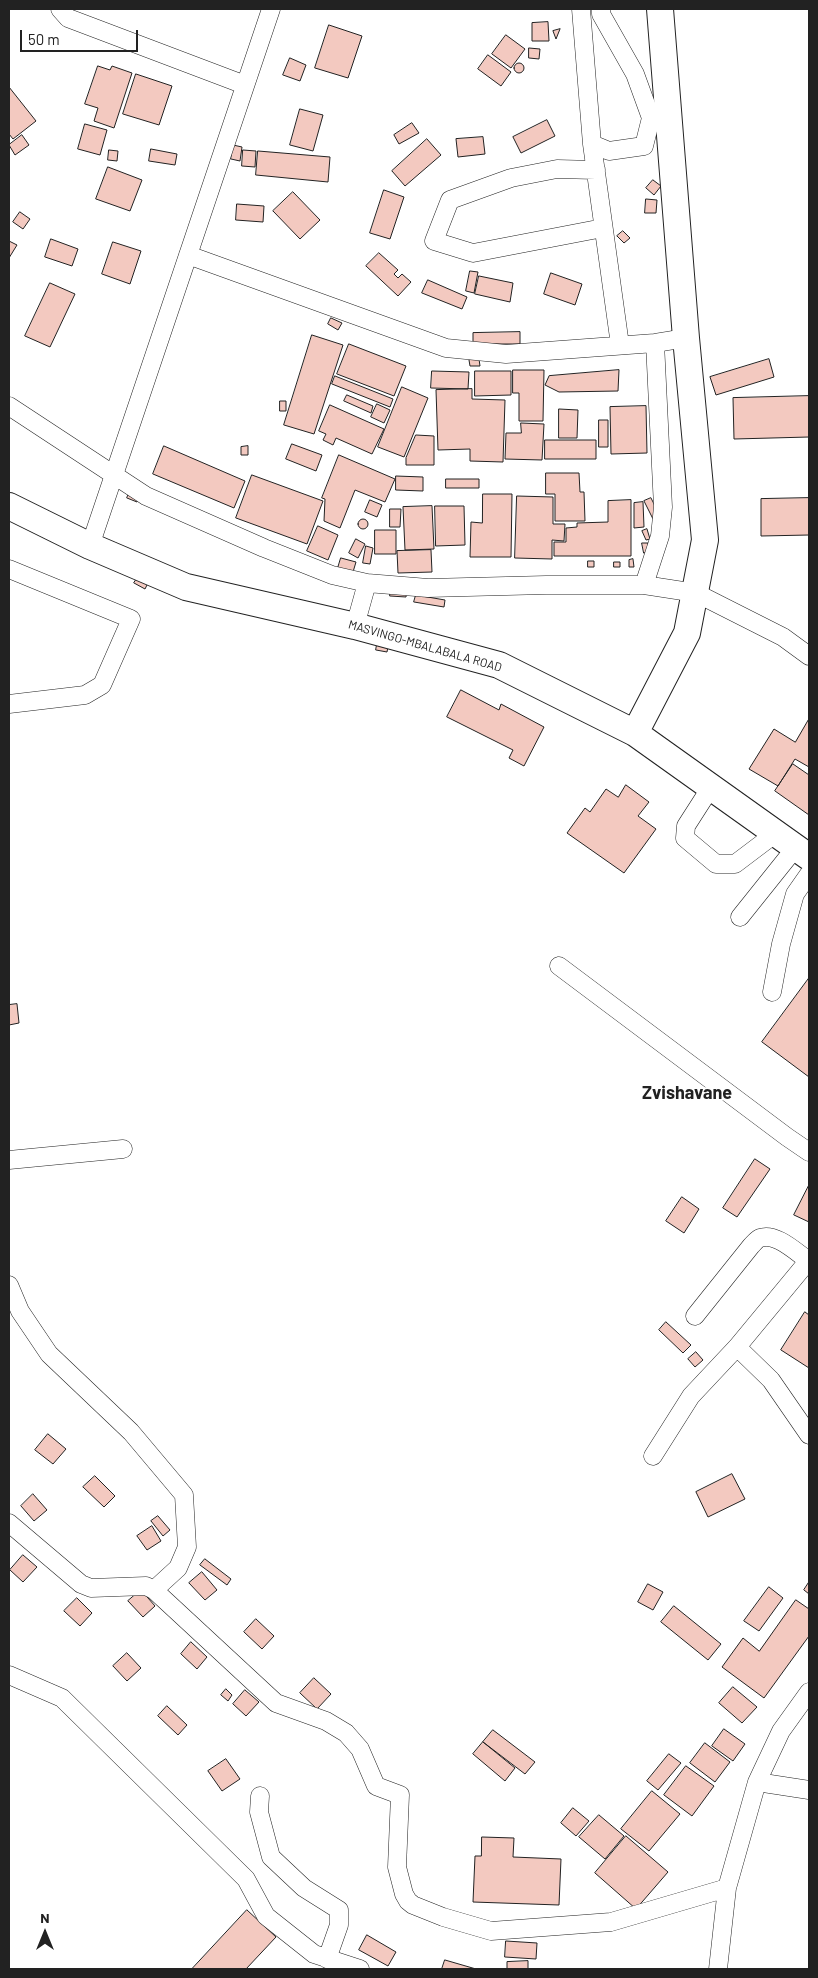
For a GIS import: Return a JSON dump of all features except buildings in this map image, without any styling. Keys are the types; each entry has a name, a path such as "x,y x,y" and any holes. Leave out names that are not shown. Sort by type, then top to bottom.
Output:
{"highway":[{"path":"634,733 687,633 705,540 686,338 660,9"},
{"name":"MASVINGO-MBALABALA ROAD","path":"9,506 90,546 186,587 355,626 499,666 634,733 794,846"}],"street":[{"path":"60,9 68,18 245,85"},
{"path":"90,546 271,9"},
{"path":"581,9 592,144 620,345"},
{"path":"592,144 609,151 644,146 651,118 635,74 600,9"},
{"path":"596,170 557,169 511,178 450,200 434,241 473,254 604,228"},
{"path":"188,255 446,348 506,354 686,338"},
{"path":"644,585 660,536 663,507 655,342"},
{"path":"9,406 146,496 166,507 332,575 367,583 428,588 644,585 696,593 784,637 809,656"},
{"path":"9,569 131,619 102,685 85,695 9,704"},
{"path":"355,626 367,583"},
{"path":"712,787 686,826 686,838 716,864 735,864 794,846"},
{"path":"740,916 794,846"},
{"path":"772,992 780,944 795,894 809,874"},
{"path":"559,966 787,1138 809,1152"},
{"path":"9,1160 123,1149"},
{"path":"653,1456 691,1396 737,1347 809,1261 782,1243 769,1237 759,1238 695,1316"},
{"path":"9,1285 20,1311 49,1354 131,1432 184,1495 187,1547 178,1568 154,1590"},
{"path":"737,1347 771,1380 809,1435"},
{"path":"9,1523 81,1584 91,1588 146,1586 154,1590 276,1703 326,1721 346,1733 360,1749 376,1786 400,1795 397,1867 404,1894 413,1905 443,1917 490,1931 610,1922 727,1888"},
{"path":"9,1675 62,1698 246,1879 266,1916 314,1954 327,1960 360,1969"},
{"path":"718,1969 727,1888 757,1782 781,1731 809,1692"},
{"path":"757,1782 809,1790"},
{"path":"260,1796 259,1812 271,1857 304,1888 339,1910 339,1925 327,1960"}],"district":[{"name":"Zvishavane","path":"687,1093"}]}
